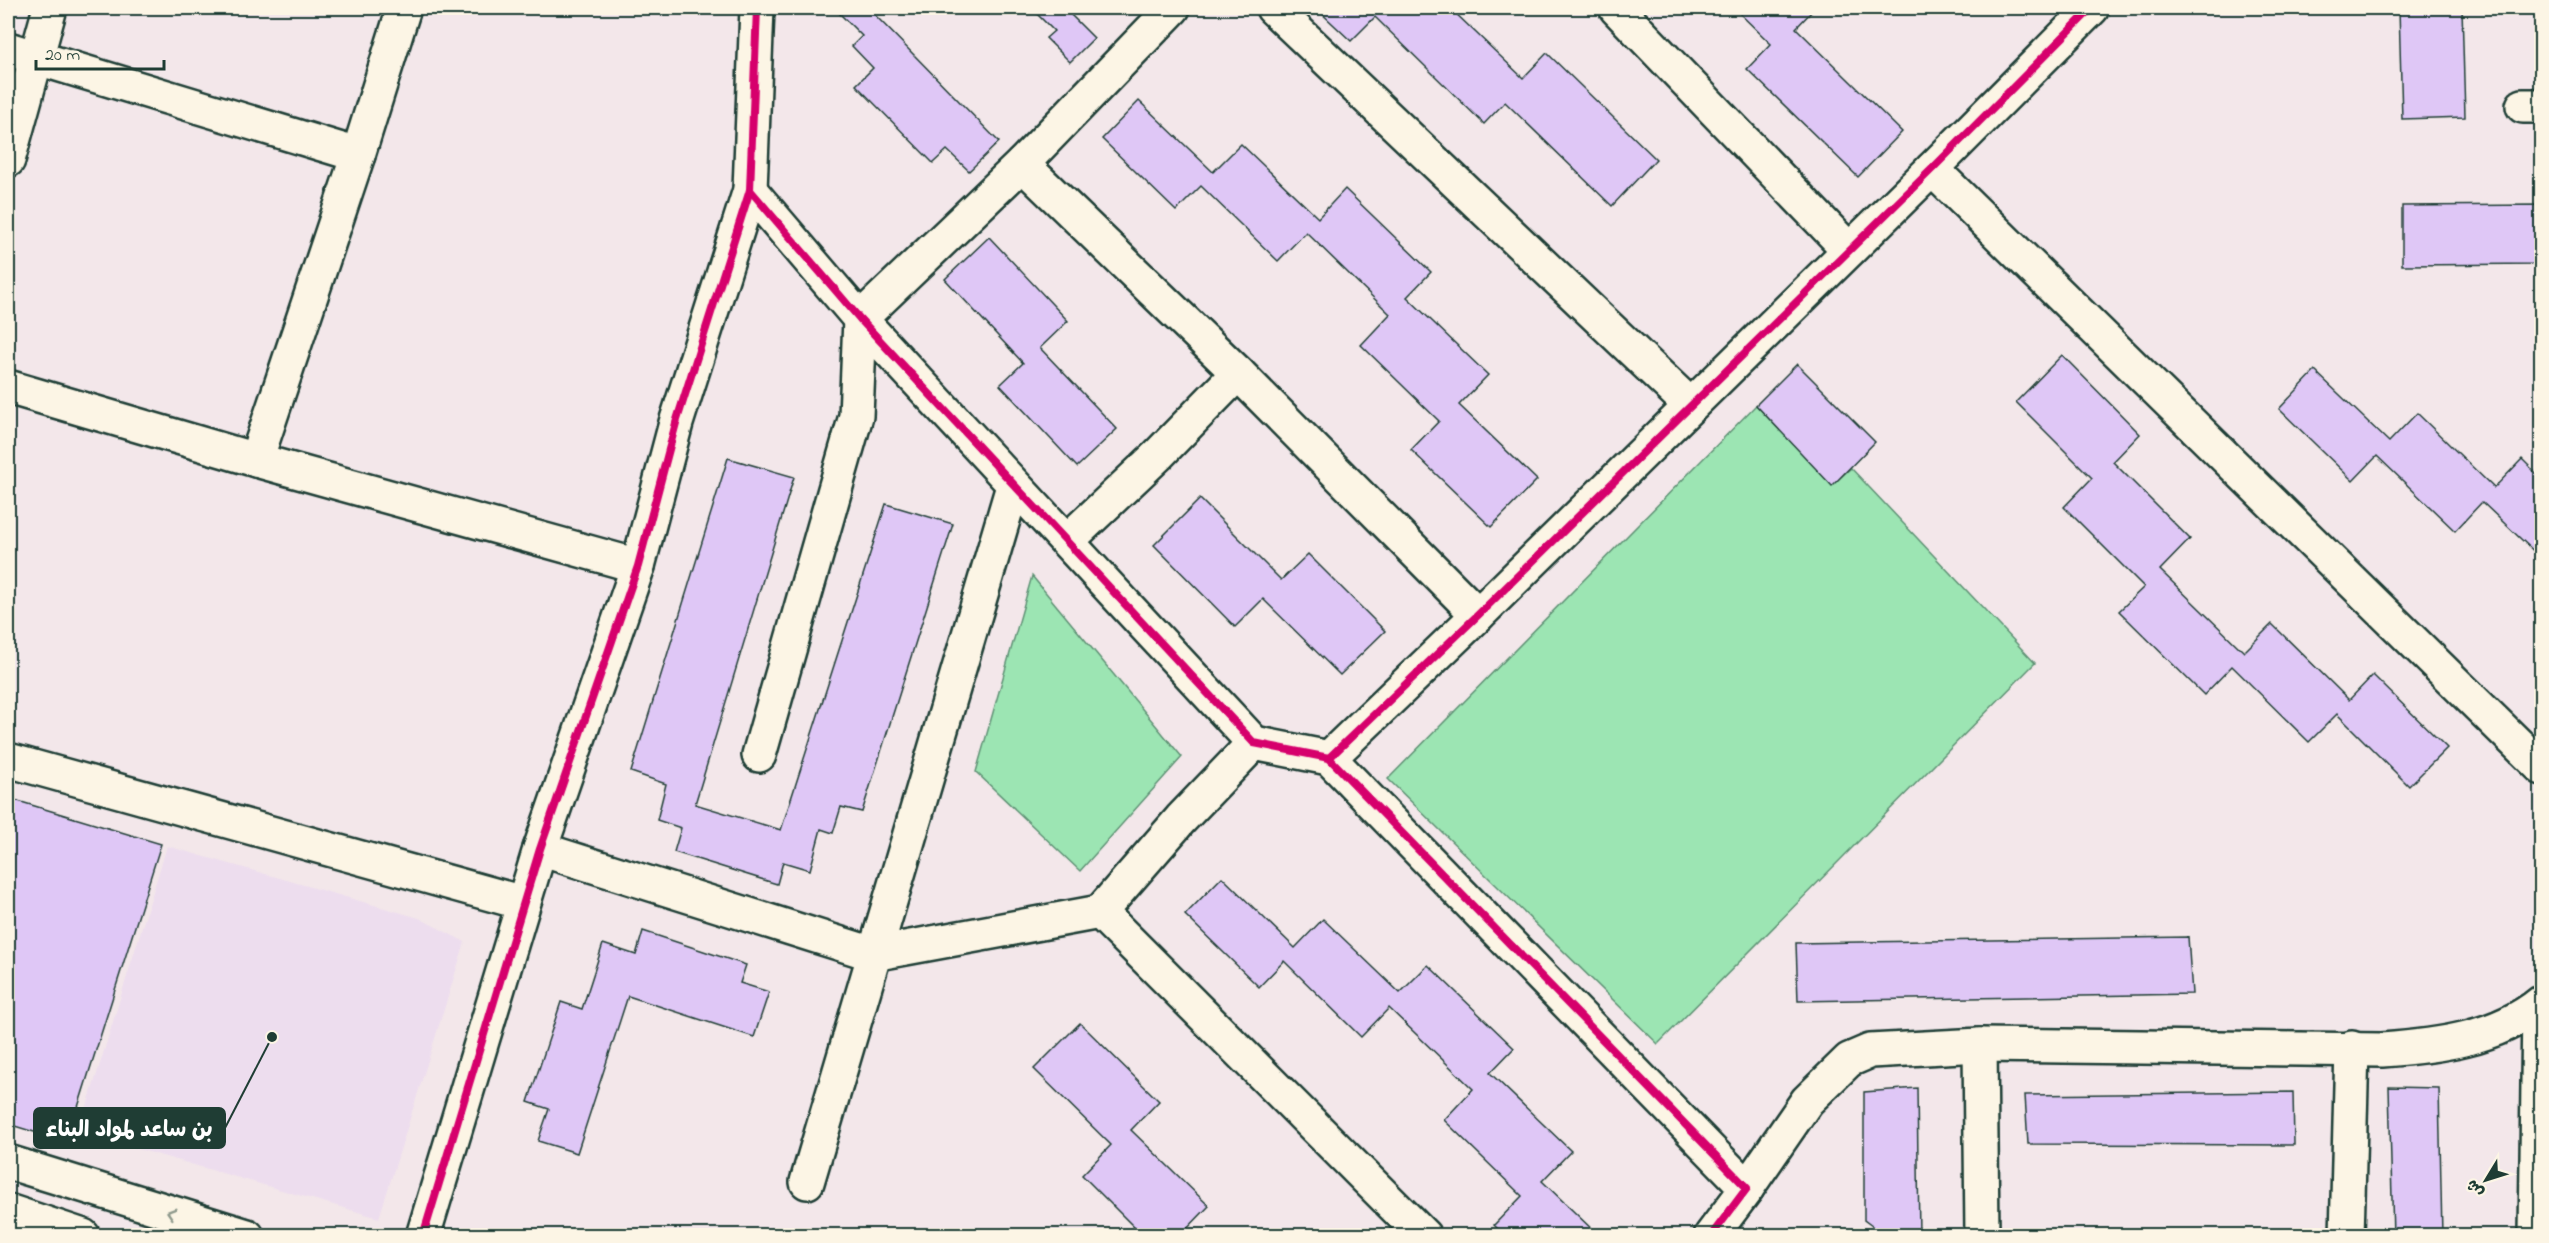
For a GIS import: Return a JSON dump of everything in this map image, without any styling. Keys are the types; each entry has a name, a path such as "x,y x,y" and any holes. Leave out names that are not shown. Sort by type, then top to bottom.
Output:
{"street":[{"path":"8,160 22,53 50,8"},
{"path":"256,460 358,155 404,8"},
{"path":"423,1236 540,849 638,566 676,423 750,190 758,8"},
{"path":"759,755 856,416 860,319 1022,164 1173,8"},
{"path":"1274,8 1690,405"},
{"path":"1616,8 1849,250"},
{"path":"1329,758 1478,615 1932,169 2092,8"},
{"path":"22,53 358,155"},
{"path":"1022,164 1238,373 1478,615"},
{"path":"1932,169 2541,768"},
{"path":"750,190 860,319 1013,486 1254,742 1329,758 1747,1188"},
{"path":"1067,541 1158,455 1238,373"},
{"path":"8,387 256,460 638,566"},
{"path":"807,1182 1013,486"},
{"path":"540,849 873,954 1100,912 1254,742"},
{"path":"8,760 523,903"},
{"path":"1100,912 1424,1236"},
{"path":"1711,1236 1807,1101 1849,1060 1870,1051 1980,1045 2393,1049 2426,1047 2497,1029 2540,1004"},
{"path":"2536,1236 2540,1004"},
{"path":"1980,1045 1982,1236"},
{"path":"2347,1236 2352,1048"},
{"path":"8,1162 247,1236"},
{"path":"8,1211 83,1236"}],"shaded area":[{"path":"167,846 419,918 465,942 379,1218 79,1132"}],"green space":[{"path":"1756,405 1832,485 1851,468 2035,663 1658,1044 1388,779"},
{"path":"1032,576 1182,757 1080,871 976,772"}],"building":[{"path":"834,8 876,8 872,12 999,142 969,171 947,150 933,163 856,85 873,68 852,46 862,36"},
{"path":"1031,8 1074,8 1069,13 1094,38 1070,62 1046,38 1054,31"},
{"path":"1316,8 1450,8 1523,78 1547,53 1656,159 1612,206 1505,102 1484,124 1375,17 1351,41"},
{"path":"1734,8 1815,8 1796,28 1902,132 1858,177 1747,69 1771,44"},
{"path":"2399,8 2462,8 2465,117 2402,119"},
{"path":"1139,101 1213,172 1241,144 1318,218 1345,189 1431,272 1407,297 1488,375 1459,405 1537,480 1491,527 1411,450 1439,421 1361,345 1390,314 1306,232 1278,261 1201,186 1176,211 1102,139"},
{"path":"2542,205 2542,264 2402,265 2402,206"},
{"path":"989,237 1068,321 1040,348 1117,429 1077,467 1000,385 1023,363 945,279"},
{"path":"2062,355 2140,434 2113,462 2190,539 2160,570 2244,652 2272,624 2349,700 2373,675 2447,748 2409,786 2337,714 2309,742 2232,666 2204,695 2119,611 2144,587 2064,507 2092,478 2016,402"},
{"path":"1797,364 1875,442 1832,486 1756,405"},
{"path":"2315,371 2389,442 2417,413 2494,488 2522,459 2542,479 2542,559 2482,502 2455,531 2377,456 2353,481 2279,409"},
{"path":"728,458 794,477 695,804 781,830 886,504 953,524 862,812 841,807 833,833 821,829 810,870 783,862 777,884 674,852 681,828 657,820 666,784 631,772"},
{"path":"1200,499 1281,580 1308,554 1385,631 1340,675 1263,599 1235,627 1154,545"},
{"path":"8,798 161,844 67,1142 8,1124"},
{"path":"1222,877 1295,948 1323,919 1400,993 1428,965 1514,1048 1490,1073 1571,1151 1542,1181 1599,1236 1505,1236 1494,1225 1522,1196 1444,1120 1473,1089 1389,1008 1361,1037 1284,961 1259,987 1185,915"},
{"path":"643,931 746,965 740,983 769,992 754,1037 628,996 577,1153 538,1141 549,1109 528,1102 561,1002 582,1009 603,944 636,955"},
{"path":"2188,937 2192,994 1798,1001 1796,943"},
{"path":"1080,1023 1159,1101 1131,1130 1209,1206 1180,1236 1143,1236 1082,1175 1111,1145 1034,1069"},
{"path":"2389,1087 2439,1088 2442,1236 2393,1236"},
{"path":"1917,1088 1919,1236 1872,1236 1872,1226 1864,1220 1864,1092"},
{"path":"2293,1092 2294,1145 2028,1144 2025,1095"}],"cycle path":[{"path":"423,1236 540,849 638,566 676,423 750,190 757,8"},
{"path":"1329,758 1478,615 1932,169 2092,8"},
{"path":"750,190 860,319 1254,743 1329,758 1747,1188 1711,1236"}],"place":[{"name":"بن ساعد لمواد البناء","path":"272,1037"}]}
